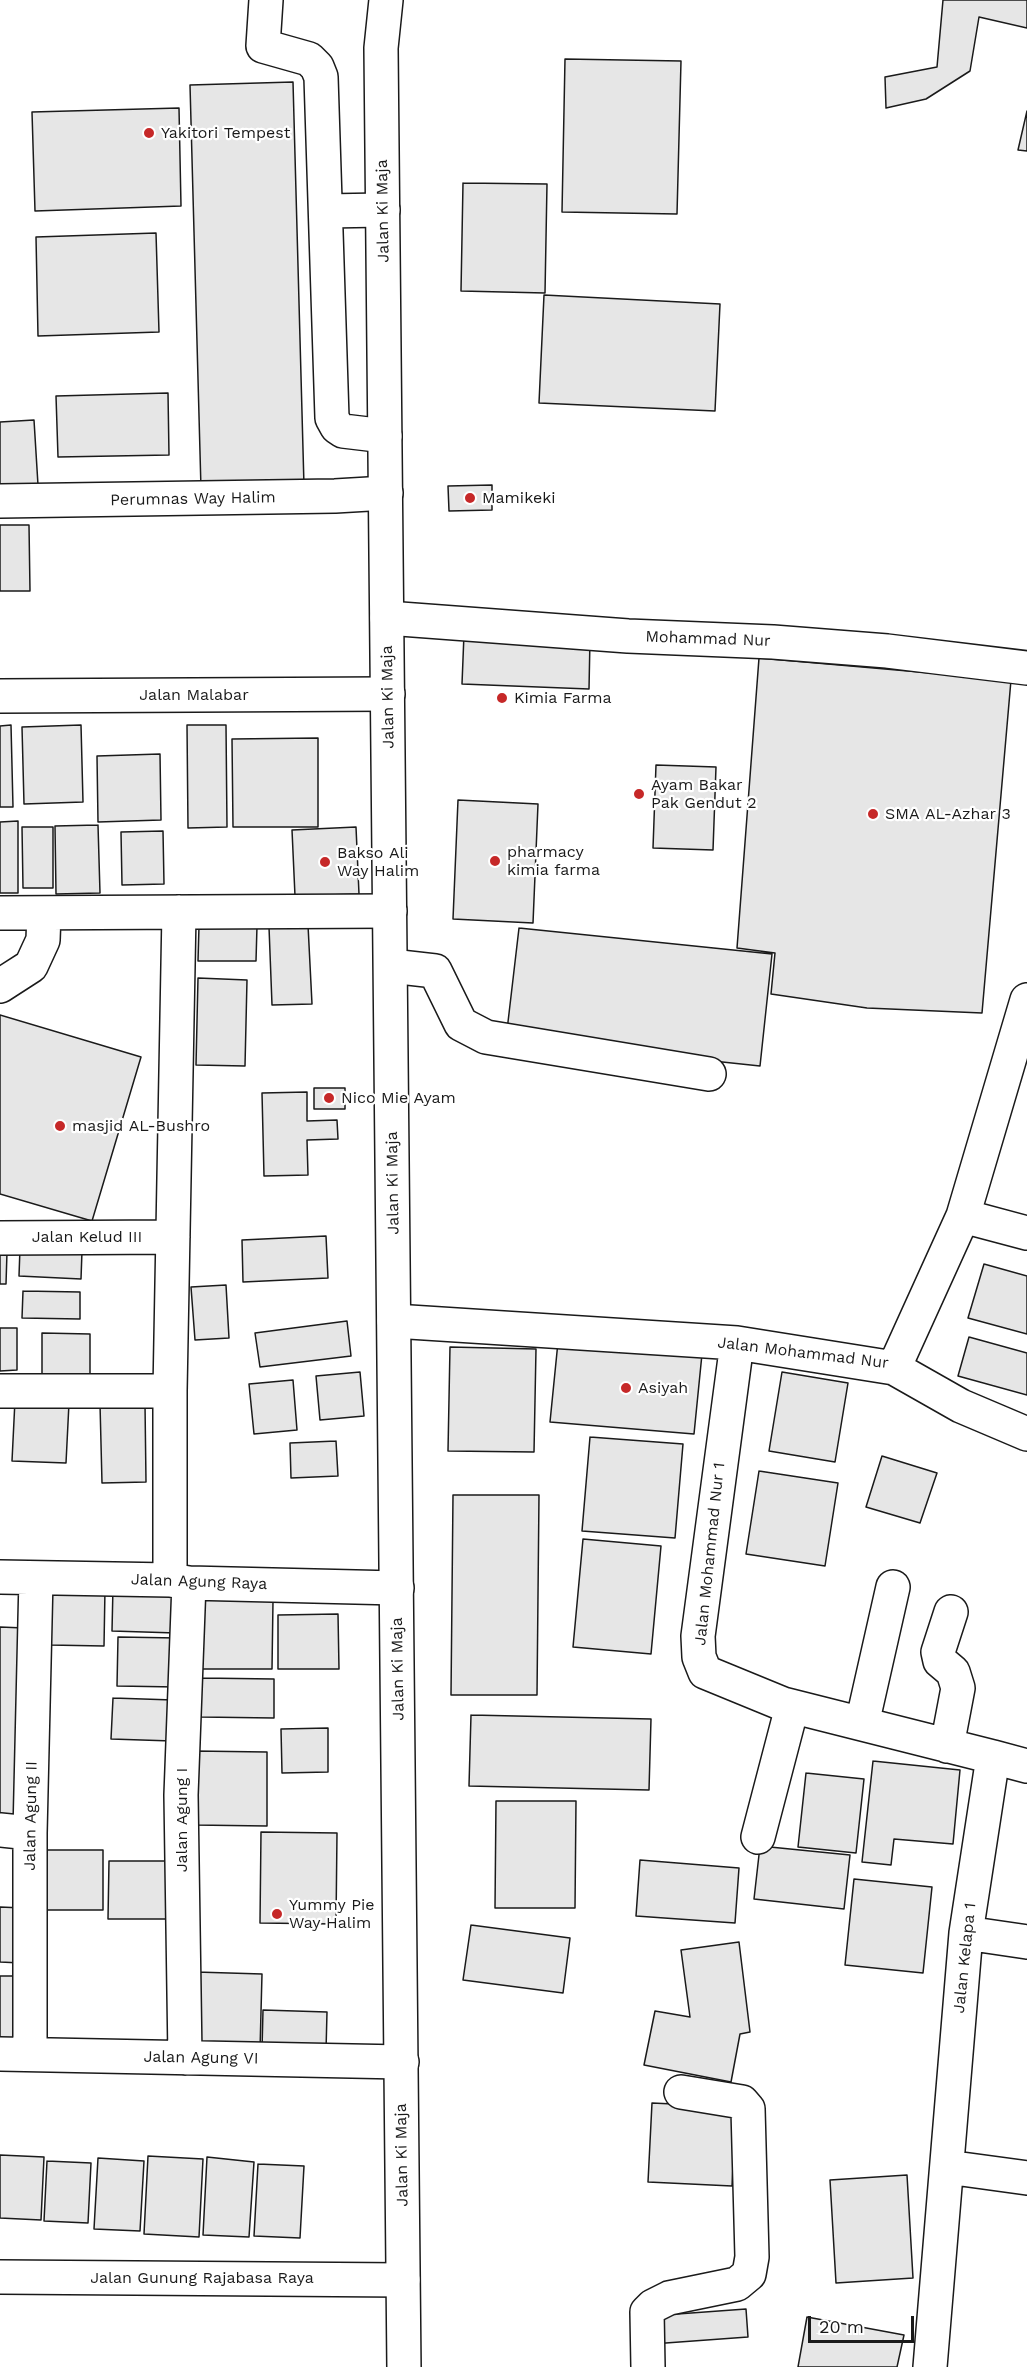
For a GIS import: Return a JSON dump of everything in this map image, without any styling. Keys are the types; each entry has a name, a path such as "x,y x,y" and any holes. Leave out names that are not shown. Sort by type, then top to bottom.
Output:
{"street":[{"path":"266,0 263,46 309,59 317,67 321,77 332,418 337,427 343,431 385,436"},
{"name":"Jalan Ki Maja","path":"386,0 381,48 404,2367"},
{"path":"326,211 383,210"},
{"name":"Perumnas Way Halim","path":"0,501 335,496 386,493"},
{"name":"Mohammad Nur","path":"387,618 628,636 717,639 887,651 1027,669"},
{"name":"Jalan Malabar","path":"0,696 388,694"},
{"path":"0,913 390,911"},
{"path":"0,986 31,966 43,940 44,912"},
{"name":"Jalan Agung I","path":"180,912 170,1391 179,1581 185,2058"},
{"path":"391,966 435,970 462,1024 486,1037 709,1074"},
{"name":"Jalan Mohammad Nur","path":"394,1321 737,1342 894,1368 963,1216 1027,1000"},
{"path":"963,1216 1027,1233"},
{"name":"Jalan Kelud III","path":"0,1238 173,1237"},
{"name":"Jalan Mohammad Nur 1","path":"737,1342 698,1636 699,1657 705,1672 792,1707"},
{"path":"894,1368 961,1406 1027,1434"},
{"path":"0,1391 170,1391"},
{"name":"Jalan Agung Raya","path":"0,1577 397,1588"},
{"name":"Jalan Agung II","path":"15,2054 15,1832 36,1578"},
{"path":"862,1724 893,1587"},
{"path":"947,1746 958,1688 953,1672 940,1661 938,1652 951,1612"},
{"path":"758,1837 792,1707 1027,1766"},
{"name":"Jalan Kelapa 1","path":"930,2367 966,1934 993,1757"},
{"path":"966,1934 1027,1942"},
{"name":"Jalan Agung VI","path":"15,2054 402,2062"},
{"path":"648,2367 647,2312 652,2306 669,2298 737,2284 749,2274 752,2257 748,2109 742,2102 681,2092"},
{"path":"947,2168 1027,2178"},
{"name":"Jalan Gunung Rajabasa Raya","path":"0,2277 404,2280"}],"building":[{"path":"943,0 1027,0 1027,28 979,17 970,71 926,99 886,108 885,77 937,67"},
{"path":"565,59 681,61 677,214 562,212"},
{"path":"293,82 304,486 201,489 190,85"},
{"path":"179,108 181,206 35,211 32,112"},
{"path":"1027,111 1027,151 1018,150"},
{"path":"463,183 547,184 545,293 461,291"},
{"path":"156,233 159,332 38,336 36,237"},
{"path":"544,295 720,304 715,411 539,403"},
{"path":"168,393 169,455 58,457 56,396"},
{"path":"34,420 38,485 0,487 0,422"},
{"name":"Mamikeki","path":"492,485 492,510 449,511 448,486"},
{"path":"0,525 29,525 30,591 0,591"},
{"path":"464,634 590,639 589,689 462,684"},
{"name":"SMA AL-Azhar 3","path":"759,658 1011,680 982,1013 867,1008 771,994 775,953 737,948"},
{"path":"11,725 13,807 0,807 0,726"},
{"path":"81,725 83,802 24,804 22,727"},
{"path":"187,725 226,725 227,827 188,828"},
{"path":"318,738 318,827 233,827 232,739"},
{"path":"160,754 161,820 98,822 97,756"},
{"path":"656,765 716,767 713,850 653,848"},
{"name":"pharmacy kimia farma","path":"458,800 538,804 533,923 453,919"},
{"path":"18,821 18,893 0,893 0,822"},
{"path":"98,825 100,893 56,894 55,826"},
{"path":"22,827 53,827 53,888 23,888"},
{"name":"Bakso Ali Way Halim","path":"356,827 359,894 295,896 292,830"},
{"path":"163,831 164,884 122,885 121,832"},
{"path":"308,925 312,1004 272,1005 269,927"},
{"path":"199,926 257,926 256,961 198,961"},
{"path":"519,928 772,954 760,1066 506,1039"},
{"path":"198,978 247,980 245,1066 196,1065"},
{"name":"masjid AL-Bushro","path":"0,1015 141,1057 92,1221 0,1194"},
{"name":"Nico Mie Ayam","path":"314,1088 345,1088 345,1109 314,1109"},
{"path":"307,1092 307,1121 337,1120 338,1139 307,1140 308,1175 264,1176 262,1093"},
{"path":"326,1236 328,1278 243,1282 242,1240"},
{"path":"20,1248 82,1251 81,1279 19,1276"},
{"path":"0,1252 7,1252 6,1284 0,1284"},
{"path":"984,1264 1027,1276 1027,1334 968,1318"},
{"path":"226,1285 229,1338 195,1340 191,1287"},
{"path":"23,1291 80,1292 80,1319 22,1318"},
{"path":"347,1321 351,1356 260,1367 255,1333"},
{"path":"0,1328 17,1328 17,1370 0,1371"},
{"path":"42,1333 90,1334 90,1377 42,1377"},
{"path":"969,1337 1027,1353 1027,1395 958,1376"},
{"name":"Asiyah","path":"558,1342 702,1354 694,1434 550,1422"},
{"path":"450,1347 536,1349 534,1452 448,1451"},
{"path":"360,1372 364,1416 320,1420 316,1376"},
{"path":"782,1372 848,1383 835,1462 769,1451"},
{"path":"293,1380 297,1430 254,1434 249,1384"},
{"path":"15,1400 69,1403 66,1463 12,1461"},
{"path":"100,1404 145,1404 146,1482 102,1483"},
{"path":"590,1437 683,1444 675,1538 582,1531"},
{"path":"336,1441 338,1476 291,1478 290,1443"},
{"path":"882,1456 937,1473 920,1523 866,1507"},
{"path":"759,1471 838,1483 825,1566 746,1554"},
{"path":"453,1495 539,1495 537,1695 451,1695"},
{"path":"583,1539 661,1546 651,1654 573,1647"},
{"path":"51,1587 105,1589 104,1646 49,1645"},
{"path":"113,1587 177,1589 176,1633 112,1631"},
{"path":"198,1600 273,1601 272,1669 198,1669"},
{"path":"338,1614 339,1669 278,1669 278,1615"},
{"path":"0,1627 24,1628 18,1821 0,1821"},
{"path":"118,1637 178,1638 177,1687 117,1686"},
{"path":"201,1678 274,1679 274,1718 200,1717"},
{"path":"113,1698 173,1700 172,1741 111,1739"},
{"path":"471,1715 651,1719 649,1790 469,1786"},
{"path":"328,1728 328,1772 282,1773 281,1729"},
{"path":"194,1751 267,1752 267,1826 194,1825"},
{"path":"873,1761 960,1770 953,1844 894,1839 891,1865 862,1862"},
{"path":"806,1773 864,1779 856,1853 798,1847"},
{"path":"496,1801 576,1801 575,1908 495,1908"},
{"path":"261,1832 337,1833 336,1924 260,1923"},
{"path":"760,1846 850,1855 844,1909 754,1899"},
{"path":"45,1850 103,1850 103,1910 44,1910"},
{"path":"640,1860 739,1868 735,1923 636,1916"},
{"path":"109,1861 178,1861 177,1919 108,1919"},
{"path":"854,1879 932,1887 923,1973 845,1965"},
{"path":"0,1907 23,1908 21,1963 0,1962"},
{"path":"471,1925 570,1938 563,1993 463,1980"},
{"path":"739,1942 750,2032 740,2034 731,2082 644,2065 655,2011 690,2017 681,1950"},
{"path":"196,1972 262,1974 260,2050 193,2048"},
{"path":"0,1976 25,1976 23,2042 0,2041"},
{"path":"263,2010 327,2012 326,2051 262,2050"},
{"path":"652,2103 736,2107 732,2186 648,2182"},
{"path":"0,2155 44,2157 41,2220 0,2218"},
{"path":"148,2156 203,2159 199,2237 144,2234"},
{"path":"207,2157 254,2162 249,2237 203,2235"},
{"path":"98,2158 144,2161 140,2231 94,2229"},
{"path":"47,2161 91,2163 88,2223 44,2221"},
{"path":"258,2164 304,2166 300,2238 254,2236"},
{"path":"907,2175 913,2278 836,2283 830,2180"},
{"path":"746,2309 748,2337 652,2344 650,2316"},
{"path":"807,2317 904,2335 897,2367 798,2367"}],"place":[{"name":"Yakitori Tempest","path":"149,133"},
{"name":"Mamikeki","path":"470,498"},
{"name":"Kimia Farma","path":"502,698"},
{"name":"Ayam Bakar Pak Gendut 2","path":"639,794"},
{"name":"SMA AL-Azhar 3","path":"873,814"},
{"name":"pharmacy kimia farma","path":"495,861"},
{"name":"Bakso Ali Way Halim","path":"325,862"},
{"name":"Nico Mie Ayam","path":"329,1098"},
{"name":"masjid AL-Bushro","path":"60,1126"},
{"name":"Asiyah","path":"626,1388"},
{"name":"Yummy Pie Way Halim","path":"277,1914"}]}
